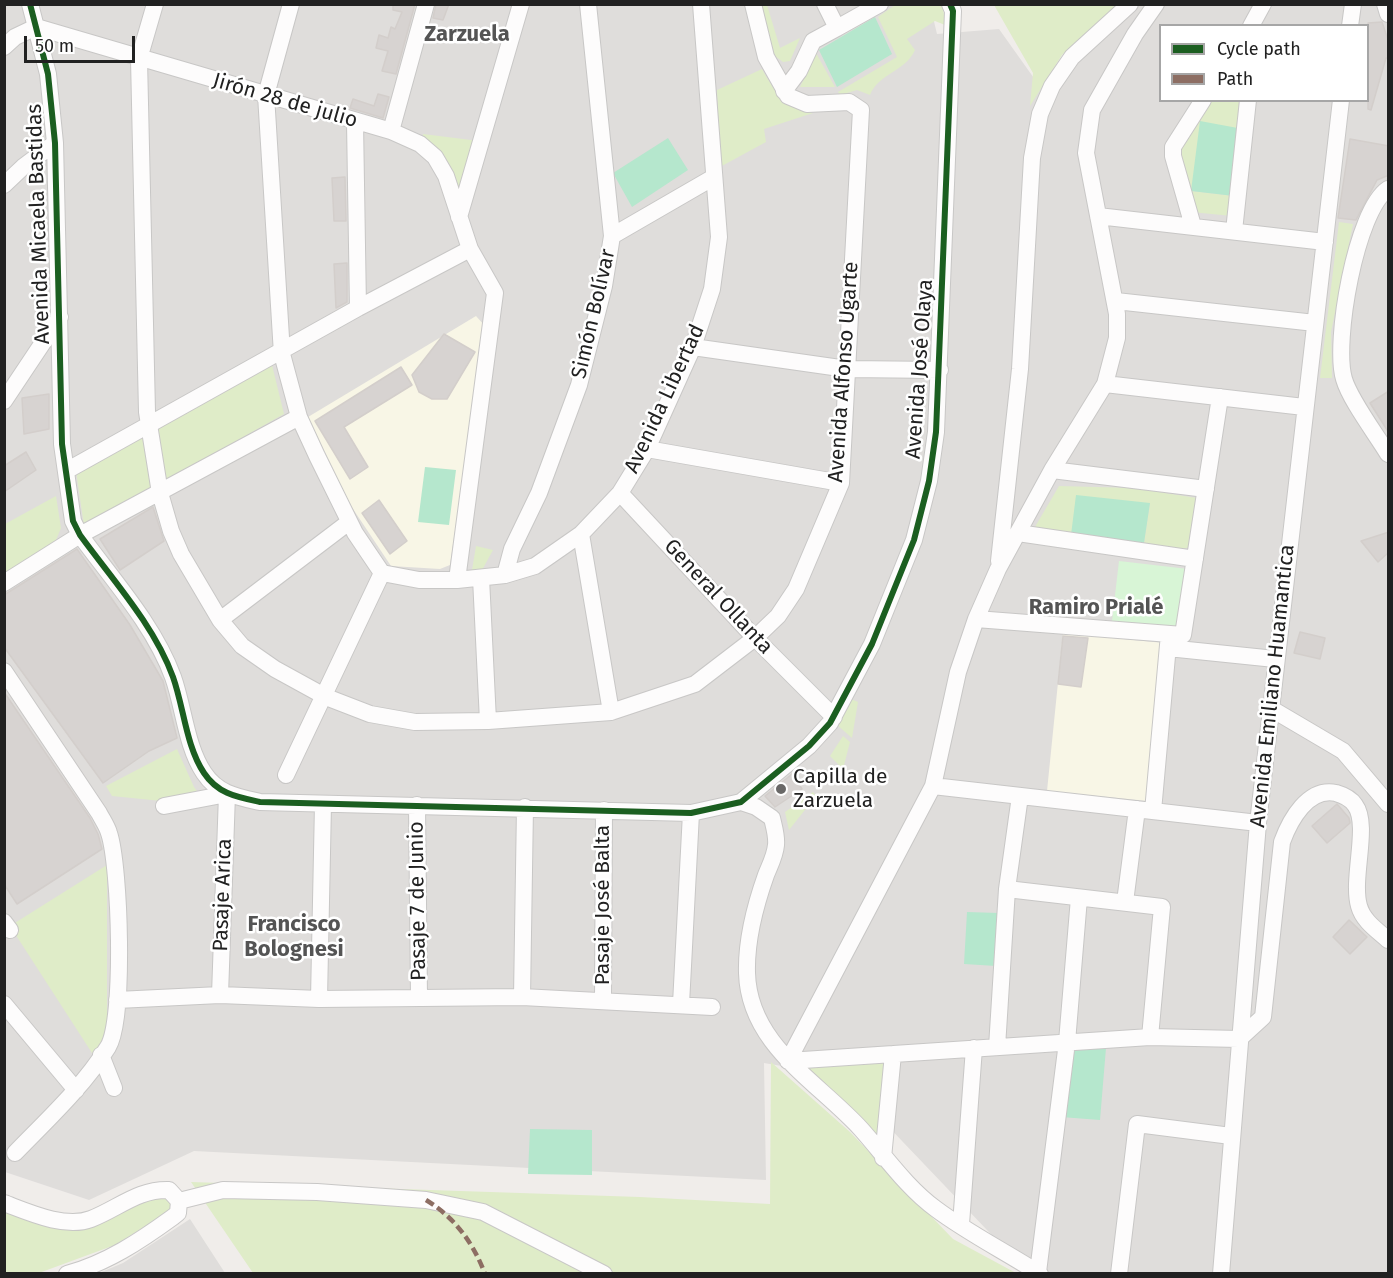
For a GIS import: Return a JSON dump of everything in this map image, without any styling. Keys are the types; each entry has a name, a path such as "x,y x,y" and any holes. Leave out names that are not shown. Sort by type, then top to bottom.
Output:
{"street":[{"name":"Avenida Micaela Bastidas","path":"30,4 48,74 55,143 62,444 73,521 80,535 137,613 163,655 173,677 196,757 204,773 227,794"},
{"name":"Avenida Alfonso Ugarte","path":"155,4 139,59 149,425 160,493 181,554 220,620 242,646 275,669 326,697 370,714 415,722 488,721 611,712 695,684 755,638 778,616 795,589 841,483 861,110 849,102 799,103 784,91"},
{"path":"286,775 326,697 382,573 349,522 299,417 282,351 266,95 291,4"},
{"path":"391,131 426,4"},
{"path":"459,218 521,4"},
{"name":"Simón Bolívar","path":"505,575 512,549 542,483 579,386 604,286 612,236 588,4"},
{"name":"Avenida Libertad","path":"382,573 419,580 457,580 505,575 535,566 581,534 620,493 647,449 693,347 712,289 719,237 701,4"},
{"path":"753,4 766,57 784,91 799,71 813,41 880,4"},
{"path":"825,4 837,28"},
{"name":"Avenida José Olaya","path":"741,802 814,742 834,717 872,644 914,540 929,481 940,370 952,23 950,4"},
{"path":"998,569 1020,369 1032,159 1040,114 1052,86 1072,57 1130,4"},
{"path":"788,1061 933,786 958,672 976,619 998,569 1052,470 1105,384 1117,338 1116,301 1086,153 1092,111 1135,34 1156,4"},
{"path":"1252,24 1263,4"},
{"path":"1350,24 1353,4"},
{"path":"1385,4 1389,14"},
{"path":"4,47 15,37 36,27"},
{"name":"Jirón 28 de julio","path":"36,27 391,131 420,144 435,157 446,176 470,249 495,293 457,580"},
{"path":"1193,226 1173,156 1173,147 1202,102"},
{"path":"1234,231 1248,102"},
{"name":"Avenida Emiliano Huamantica","path":"1221,1274 1230,1136 1258,823 1275,659 1341,102"},
{"path":"355,122 358,308"},
{"path":"4,185 23,167 55,143"},
{"path":"612,236 714,177"},
{"path":"1389,189 1373,206 1366,220 1348,290 1340,348 1345,382 1389,454"},
{"path":"1098,216 1325,242"},
{"path":"66,471 358,308 470,249"},
{"path":"1116,301 1315,323"},
{"path":"4,401 60,317"},
{"path":"693,347 847,369 940,370"},
{"path":"1105,384 1304,407"},
{"path":"1125,902 1145,810 1173,639 1194,559 1220,397"},
{"path":"4,583 80,535 299,417"},
{"path":"647,449 841,483"},
{"path":"1052,470 1206,489"},
{"name":"General Ollanta","path":"620,493 755,638 834,717"},
{"path":"220,620 349,522"},
{"path":"1018,533 1194,559"},
{"path":"581,534 611,712"},
{"path":"481,578 488,721"},
{"path":"976,619 1173,639 1275,659"},
{"path":"4,671 99,813 109,833 118,923 117,1000 114,1032 109,1045 76,1090 15,1153"},
{"path":"1270,708 1343,751 1389,804"},
{"path":"933,786 1258,823"},
{"path":"164,806 227,794 260,802 323,804 525,807 691,813 741,802 756,807 772,818 776,838 775,855 752,920 747,975 752,1008 758,1022 788,1061 861,1129 884,1158 934,1208 1039,1273 1067,1042 1079,898"},
{"name":"Pasaje Arica","path":"220,996 227,794"},
{"path":"788,1061 1150,1037 1239,1039 1263,1017 1282,842 1293,817 1314,796 1339,794 1357,807 1361,828 1357,859 1358,905 1363,917 1389,940"},
{"path":"997,1047 1007,889 1020,796"},
{"path":"319,999 323,804"},
{"name":"Pasaje 7 de Junio","path":"417,805 419,998"},
{"path":"522,997 525,807"},
{"name":"Pasaje José Balta","path":"603,1000 604,810"},
{"path":"681,1004 691,813"},
{"path":"1007,889 1162,907 1150,1037"},
{"path":"117,1000 220,996 319,999 522,997 712,1007"},
{"path":"4,1004 76,1090"},
{"path":"961,1224 974,1048"},
{"path":"884,1158 893,1054"},
{"path":"101,1055 114,1088"},
{"path":"1119,1274 1137,1124 1230,1136"},
{"path":"4,1203 28,1212 72,1221 92,1219 131,1197 154,1189 169,1190 179,1201 178,1213 136,1244 114,1256 67,1274"},
{"path":"179,1201 223,1190 317,1192 426,1200 483,1212 604,1274"}],"shaded area":[{"path":"5,5 930,5 937,34 999,29 1036,81 1140,5 1388,5 1388,1273 1028,1273 840,1076 764,1063 766,1180 194,1151 89,1200 5,1172"},
{"path":"476,316 485,326 450,565 440,569 391,566 349,503 308,417"},
{"path":"1063,633 1164,643 1148,801 1047,791"},
{"path":"190,1219 225,1273 99,1273 123,1263"}],"green space":[{"path":"761,5 767,5 780,48 800,38 790,61 783,62 775,56"},
{"path":"895,5 943,5 945,25 935,21 907,39 915,50 911,57 879,82 870,95 857,90 840,95 838,92 897,57 878,17"},
{"path":"994,5 1117,5 1062,55 1030,106 1033,73"},
{"path":"875,17 892,54 837,87 819,50"},
{"path":"816,53 835,87 800,87"},
{"path":"762,69 782,97 795,107 813,113 764,129 766,142 720,167 717,90"},
{"path":"1206,102 1247,102 1243,129 1191,191 1234,196 1232,216 1191,212 1179,145"},
{"path":"1200,121 1243,129 1234,196 1191,191"},
{"path":"423,134 487,142 468,216 423,140"},
{"path":"668,138 688,170 632,207 613,173"},
{"path":"1339,222 1353,224 1331,332 1332,378 1320,378"},
{"path":"271,361 284,414 165,481 155,427"},
{"path":"145,432 154,491 84,526 76,471"},
{"path":"425,467 456,470 449,525 418,522"},
{"path":"1059,486 1133,488 1197,498 1190,547 1183,549 1144,543 1150,503 1071,538 1032,532"},
{"path":"1076,495 1150,503 1144,543 1071,535"},
{"path":"56,496 61,528 56,540 5,573 5,524"},
{"path":"476,546 493,550 481,572 472,570"},
{"path":"1119,561 1188,569 1181,629 1112,621"},
{"path":"851,699 858,702 852,738 836,724"},
{"path":"843,736 850,742 843,769 830,756"},
{"path":"177,749 194,787 203,799 181,803 112,796 106,786"},
{"path":"813,792 816,796 789,830 785,812"},
{"path":"107,865 107,1037 100,1050 92,1053 10,926"},
{"path":"967,912 999,913 996,966 964,964"},
{"path":"1067,1042 1106,1048 1100,1120 1061,1117"},
{"path":"893,1054 883,1158 788,1061"},
{"path":"771,1062 850,1132 953,1239 1016,1273 253,1273 191,1182 640,1197 770,1204"},
{"path":"530,1129 592,1130 592,1175 528,1174"},
{"path":"163,1192 175,1205 162,1216 115,1245 39,1273 5,1273 4,1210 49,1223"}],"building":[{"path":"393,4 415,4 396,74 382,71 388,51 376,48 379,35 388,38 391,27 395,29 402,12 393,10"},
{"path":"436,4 449,4 443,20 433,18"},
{"path":"1382,22 1389,43 1389,58 1386,58 1371,110 1368,109 1368,23"},
{"path":"378,94 389,97 383,118 350,108 353,99 374,106"},
{"path":"1350,139 1389,146 1389,175 1377,180 1356,220 1338,218"},
{"path":"345,177 346,221 334,221 332,178"},
{"path":"347,263 347,302 336,308 334,264"},
{"path":"444,334 475,352 447,399 432,399 419,392 412,375"},
{"path":"401,367 412,385 344,427 368,467 350,479 315,421"},
{"path":"1389,391 1389,433 1370,403"},
{"path":"49,394 49,429 24,434 22,398"},
{"path":"26,452 36,470 4,492 4,466"},
{"path":"379,500 407,541 390,554 362,513"},
{"path":"153,507 164,541 120,570 100,539"},
{"path":"1389,532 1389,552 1378,562 1361,541"},
{"path":"77,549 130,625 163,681 177,738 149,751 103,783 4,647 4,595"},
{"path":"1300,632 1325,638 1320,659 1294,653"},
{"path":"1063,636 1088,638 1081,687 1058,684"},
{"path":"4,692 90,818 102,849 17,904 4,884"},
{"name":"Capilla de Zarzuela","path":"792,774 802,789 775,807 765,796"},
{"path":"1337,804 1349,818 1350,823 1327,843 1312,826"},
{"path":"1349,920 1367,937 1350,954 1333,937"}],"marked path":[{"path":"426,1200 462,1231 475,1251 485,1274"}],"cycle path":[{"path":"30,4 48,74 55,143 62,444 73,521 80,535 144,621 165,658 177,689 193,751 209,780 229,794 260,802 691,813 741,802 809,746 830,723 872,644 914,540 929,481 936,432 953,11 950,4"}],"place":[{"name":"Capilla de Zarzuela","path":"781,789"}],"district":[{"name":"Zarzuela","path":"467,35"},
{"name":"Ramiro Prialé","path":"1096,608"},
{"name":"Francisco Bolognesi","path":"294,938"}]}
